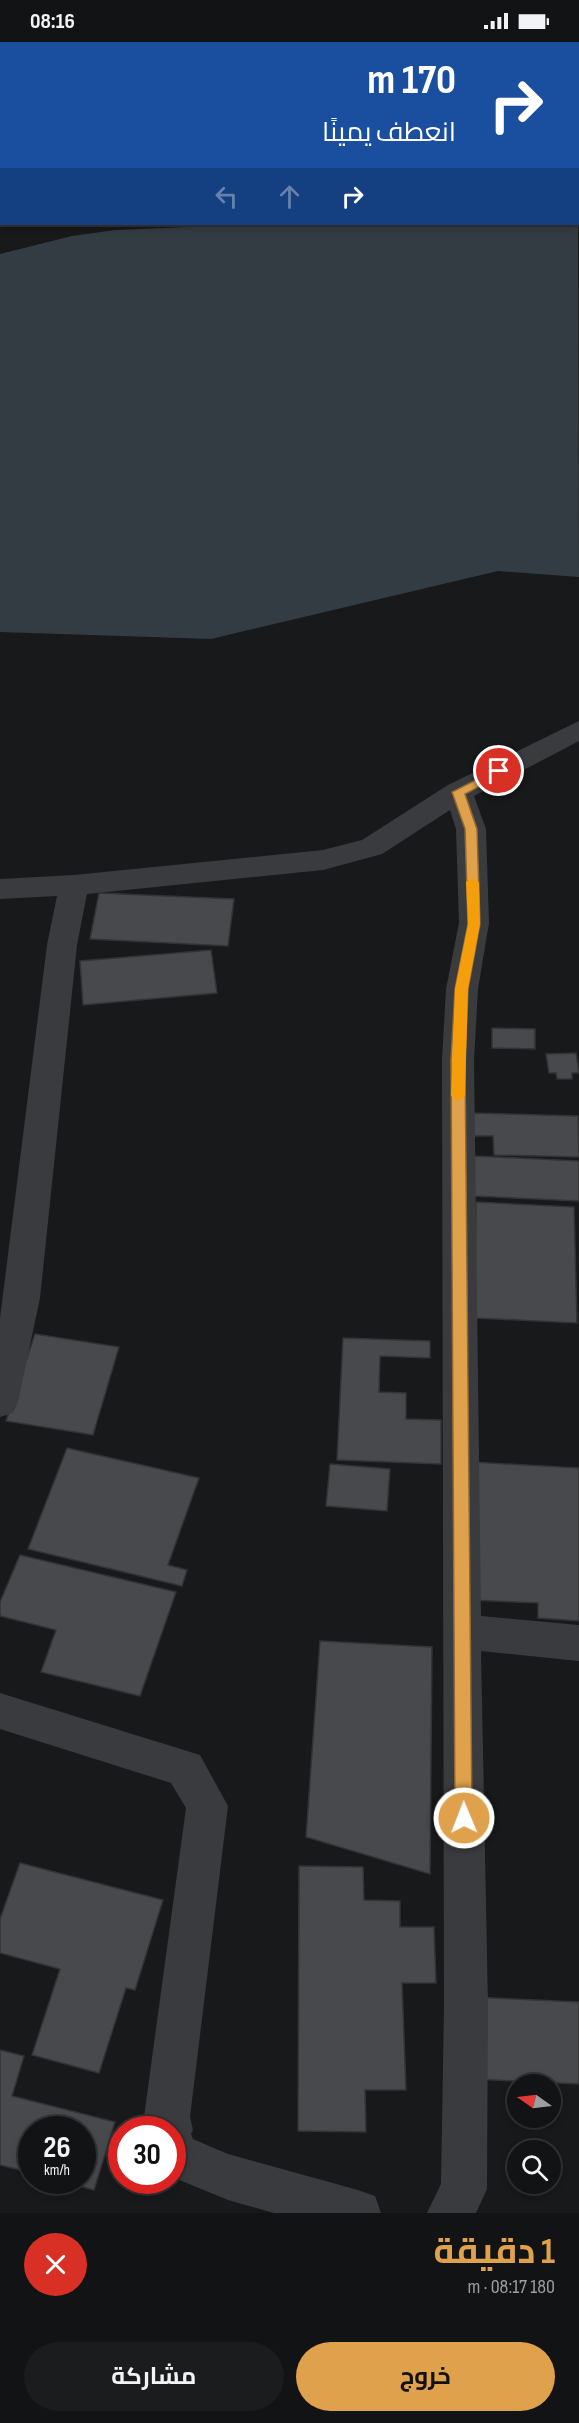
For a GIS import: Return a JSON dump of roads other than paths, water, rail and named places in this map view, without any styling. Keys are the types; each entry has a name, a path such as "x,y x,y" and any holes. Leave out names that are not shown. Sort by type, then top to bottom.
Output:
{"street":[{"path":"0,890 74,885 323,860 372,847 458,792 579,730"},
{"path":"450,2213 464,2189 466,2005 461,1631 458,1060 462,989 474,924 471,829 458,792"},
{"path":"0,1402 22,1298 62,945 74,885"},
{"path":"461,1631 579,1643"},
{"path":"0,1711 185,1768 207,1806 167,2116"},
{"path":"186,2160 228,2177 358,2213"}]}
